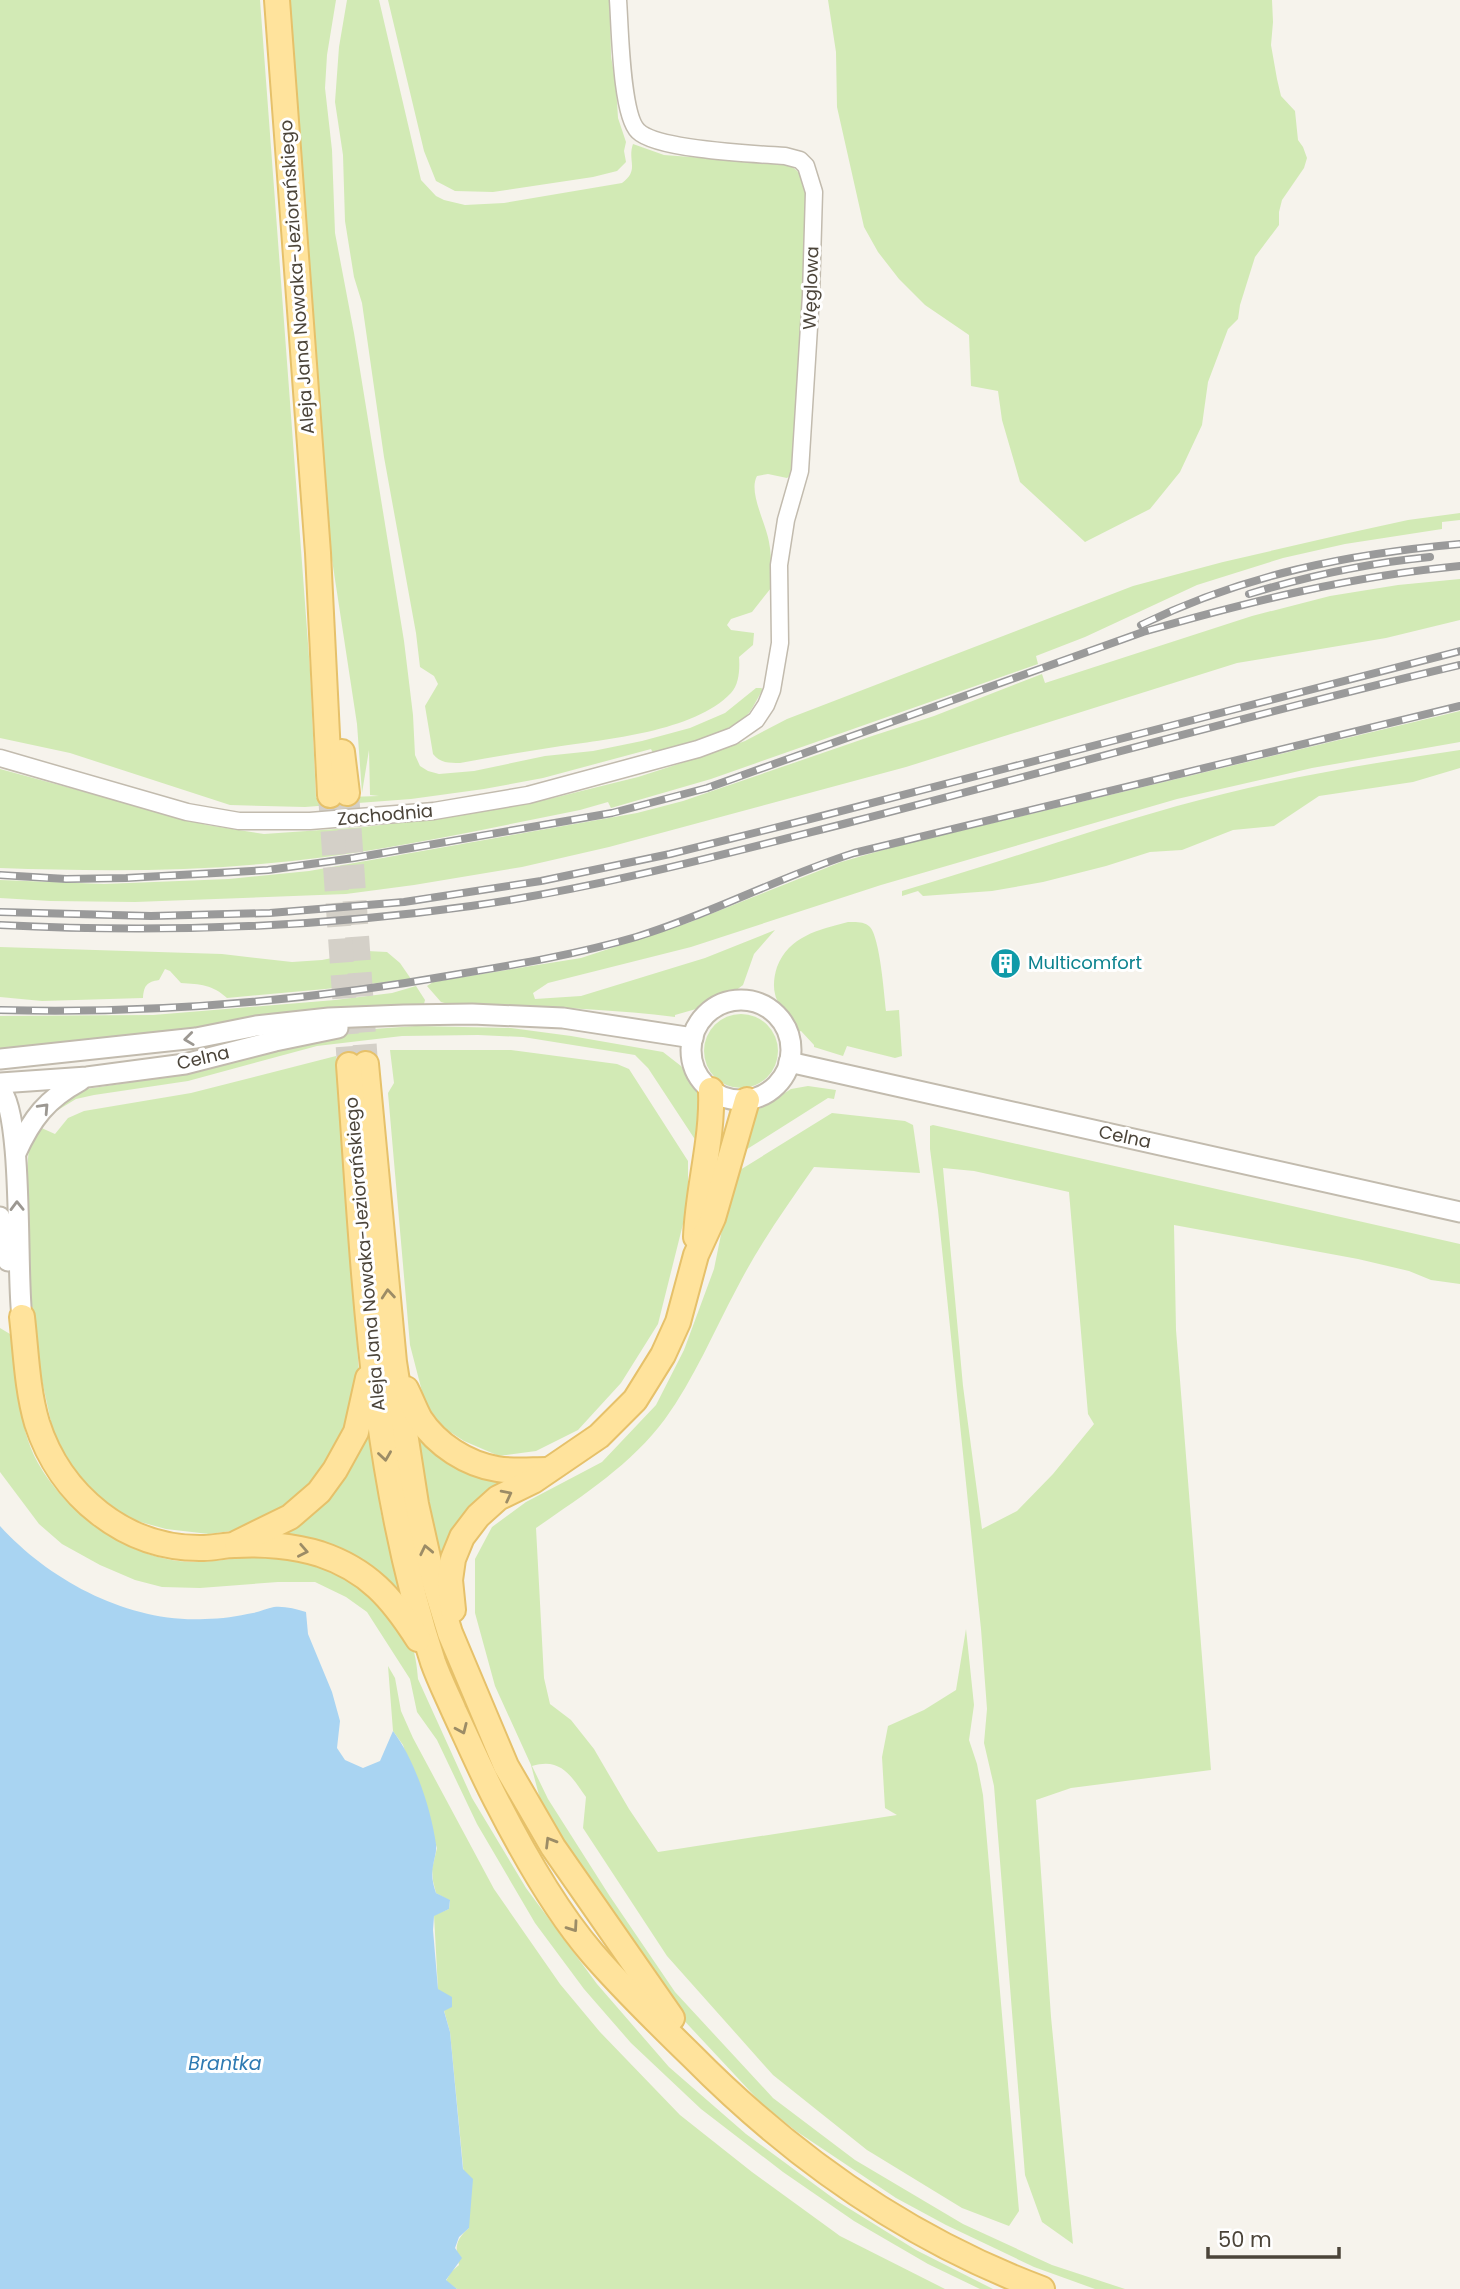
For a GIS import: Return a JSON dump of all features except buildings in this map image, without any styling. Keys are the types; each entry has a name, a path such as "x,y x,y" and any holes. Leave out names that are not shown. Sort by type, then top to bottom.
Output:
{"main road":[{"name":"Aleja Jana Nowaka-Jeziorańskiego","path":"276,0 317,553 339,794"},
{"name":"Aleja Jana Nowaka-Jeziorańskiego","path":"358,1065 382,1363 386,1469 399,1539 435,1667 481,1772 538,1878 591,1952 729,2094 776,2135 904,2224 960,2254 1041,2289"},
{"path":"696,1255 697,1214 712,1118 711,1090"},
{"path":"461,1662 450,1580 453,1559 462,1538 478,1516 498,1498 533,1481 599,1436 635,1400 649,1379 678,1322 696,1255 713,1219 747,1100"},
{"path":"21,1308 36,1419 59,1471 82,1499 99,1514 126,1531 160,1543 202,1548 271,1545 319,1554 352,1568 388,1596 435,1667"},
{"name":"Aleja Jana Nowaka-Jeziorańskiego","path":"382,1363 431,1571 461,1662 506,1766 553,1847 675,2023 729,2094"},
{"path":"382,1363 420,1419 437,1439 446,1445 477,1464 516,1471 547,1470"},
{"path":"235,1545 290,1517 319,1492 335,1471 356,1432 382,1363"}],"street":[{"name":"Węglowa","path":"618,0 628,105 630,117 638,131 658,141 677,145 785,156 800,160 806,166 814,192 811,295 800,471 786,520 779,565 780,643 772,691 761,713"},
{"name":"Zachodnia","path":"0,758 187,812 239,821 310,821 434,811 528,795 698,749 733,736 756,720 761,713"},
{"path":"750,1000 765,1005 782,1021 791,1044 789,1062 780,1081 771,1090 747,1100 728,1098 711,1090 703,1082 692,1061 693,1038 705,1016 714,1008 729,1001 750,1000"},
{"name":"Celna","path":"0,1059 197,1038 256,1026 329,1018 404,1015 472,1014 563,1018 693,1038"},
{"name":"Celna","path":"0,1083 88,1077 185,1065 275,1041 404,1015"},
{"path":"0,1075 4,1070 37,1055"},
{"name":"Celna","path":"789,1062 1460,1212"},
{"path":"16,1153 39,1112 59,1092 88,1077"},
{"path":"0,1089 10,1110 16,1153 21,1308"},
{"path":"0,1217 21,1308"}],"green space":[{"path":"0,0 260,0 310,670 316,798 379,796 370,795 369,750 362,793 357,724 329,540 288,0 336,0 327,55 325,88 332,150 335,233 404,641 415,755 420,766 439,774 474,771 545,756 593,751 642,741 690,728 725,713 756,688 763,689 749,713 718,733 690,742 653,753 651,749 543,778 411,799 305,807 230,805 70,753 0,738"},
{"path":"347,0 379,0 421,180 436,196 444,200 465,205 504,203 622,183 632,169 633,144 664,155 785,164 794,168 802,177 806,190 793,473 787,478 768,474 757,476 755,483 756,499 770,548 771,588 752,612 731,619 727,625 731,630 754,633 753,645 739,657 734,690 715,706 695,717 623,737 460,763 442,761 433,754 425,706 438,684 434,676 420,667 384,457 362,303 354,277 345,221 343,155 335,102 339,47"},
{"path":"388,0 610,0 611,56 618,118 626,142 626,162 617,171 593,177 493,192 455,191 436,181 424,151"},
{"path":"828,0 1272,0 1271,45 1277,79 1281,96 1295,111 1298,140 1307,158 1304,168 1282,200 1279,225 1255,257 1238,319 1228,329 1208,382 1202,425 1180,472 1150,509 1085,542 1020,482 1002,420 998,391 971,386 969,335 925,305 899,279 878,252 864,227 837,107 836,52"},
{"path":"1460,513 1460,520 1442,522 1442,529 1345,544 1283,558 1197,585 1085,637 1036,656 1038,664 711,779 611,808 608,802 421,842 261,864 130,870 0,868 0,769 207,825 264,834 364,827 463,815 549,799 638,777 700,757 745,741 787,719 1133,586 1344,534 1408,520"},
{"path":"1460,579 1460,620 1386,638 1237,663 906,767 609,847 522,867 346,894 135,902 0,898 0,880 104,884 229,879 309,871 637,813 683,801 934,716 1042,674 1045,683 1252,616 1330,596"},
{"path":"1460,711 1460,742 1312,768 1177,799 881,885 691,947 548,983 533,993 535,999 581,996 705,958 775,930 754,954 743,985 675,1017 564,1008 452,1005 441,1002 427,986 433,982 581,958 688,923 841,862 897,846"},
{"path":"1460,750 1460,768 1413,782 1319,796 1274,826 1233,830 1182,850 1150,852 1043,882 992,891 923,896 918,891 902,896 902,891 1177,806 1247,788"},
{"path":"848,922 865,924 873,933 881,967 886,1011 899,1010 902,1056 895,1058 847,1046 843,1056 814,1047 801,1031 798,1032 776,998 776,970 789,948 806,936"},
{"path":"0,947 222,954 292,962 322,960 367,951 387,952 400,963 411,979 227,998 206,986 181,983 165,969 159,980 147,985 143,998 42,1001 0,997"},
{"path":"416,986 425,1000 423,1008 0,1049 0,1016 153,1015 335,1000 392,993"},
{"path":"741,1014 755,1017 767,1025 775,1037 778,1051 775,1065 767,1077 755,1085 741,1088 727,1085 715,1077 707,1065 704,1051 707,1037 715,1025 727,1017"},
{"path":"416,1026 511,1028 663,1052 681,1066 699,1093 703,1142 696,1141 648,1068 635,1055 523,1037 402,1036 317,1046 188,1081 76,1099 53,1113 48,1111 80,1090 198,1072 336,1036 373,1029"},
{"path":"390,1050 511,1050 617,1064 629,1069 688,1161 688,1204 658,1324 621,1383 578,1430 536,1451 499,1456 464,1441 444,1428 425,1403 410,1345 388,1093 394,1083"},
{"path":"336,1056 359,1372 355,1414 320,1482 284,1510 245,1529 209,1534 166,1529 126,1518 90,1493 68,1466 54,1436 35,1348 29,1260 27,1171 29,1147 37,1126 55,1134 68,1118 84,1111 191,1093"},
{"path":"808,1086 836,1090 834,1099 828,1098 744,1151 756,1111 791,1089"},
{"path":"832,1113 905,1121 913,1125 920,1173 814,1167 754,1257 694,1371 652,1436 588,1492 536,1528 544,1678 550,1704 571,1720 594,1749 658,1852 897,1815 885,1808 882,1757 888,1726 924,1710 956,1690 966,1629 974,1705 969,1740 983,1795 1019,2211 1009,2226 962,2208 867,2150 773,2075 667,1956 583,1828 586,1797 575,1782 558,1766 532,1766 548,1799 675,1992 773,2098 855,2160 963,2224 1052,2265 1125,2289 1095,2289 1034,2267 946,2225 896,2198 796,2131 762,2104 678,2014 577,1866 540,1799 531,1765 495,1686 475,1613 475,1559 492,1527 526,1502 602,1462 656,1405 684,1350 714,1269 729,1195 740,1170"},
{"path":"930,1126 1460,1244 1460,1284 1431,1280 1409,1271 1358,1259 1174,1225 1176,1330 1211,1770 1071,1788 1036,1800 1051,2017 1073,2244 1042,2222 1025,2175 994,1786 984,1743 987,1709 981,1629 930,1149","holes":["943,1168 974,1171 1069,1192 1088,1414 1094,1424 1053,1474 1017,1511 982,1529 963,1386"]},
{"path":"0,1328 10,1334 22,1416 31,1448 38,1463 66,1500 104,1532 148,1554 194,1562 282,1555 328,1568 360,1582 409,1638 418,1679 472,1798 526,1888 597,1984 669,2067 746,2134 837,2201 916,2250 993,2289 980,2289 928,2264 854,2221 783,2172 701,2109 631,2043 584,1989 535,1923 477,1824 437,1740 417,1712 410,1679 367,1612 346,1597 315,1582 200,1588 162,1587 135,1580 62,1544 39,1524 0,1472"},
{"path":"369,1429 381,1513 400,1592 395,1593 279,1534"},
{"path":"416,1430 518,1477 454,1529 438,1560"},
{"path":"388,1666 395,1678 401,1711 413,1738 494,1889 560,1984 600,2032 680,2115 752,2172 840,2236 945,2289 457,2289 446,2281 459,2265 457,2244 469,2228 450,2032 438,1989 434,1915 449,1909 450,1901 436,1893 432,1869 437,1848 403,1745 393,1731"}],"water":[{"name":"Brantka","path":"0,1526 20,1546 67,1581 120,1606 148,1614 205,1619 241,1615 274,1607 306,1612 308,1634 332,1692 340,1721 337,1748 345,1760 363,1768 380,1761 393,1731 401,1743 421,1785 434,1830 436,1847 432,1873 435,1890 450,1900 449,1909 434,1916 433,1930 438,1989 452,1997 452,2007 444,2011 450,2032 463,2169 473,2179 469,2228 459,2237 455,2248 462,2258 446,2280 457,2289 0,2289"}],"tunnel":[{"path":"347,793 366,1064"},
{"path":"330,795 349,1065"}],"railway":[{"path":"1141,625 1218,593 1297,569 1377,554 1460,544"},
{"path":"1249,594 1338,571 1430,557"},
{"path":"0,875 66,879 126,878 268,870 354,858 612,813 707,788 1143,632 1221,610 1340,583 1460,566"},
{"path":"0,912 151,916 270,913 404,902 541,881 670,854 810,819 1460,651"},
{"path":"0,925 236,927 353,919 519,899 709,858 1307,702 1460,665"},
{"path":"0,1010 115,1010 231,1004 345,992 570,954 664,928 854,853 1460,706"}],"place":[{"name":"Multicomfort","path":"1005,963"}]}
